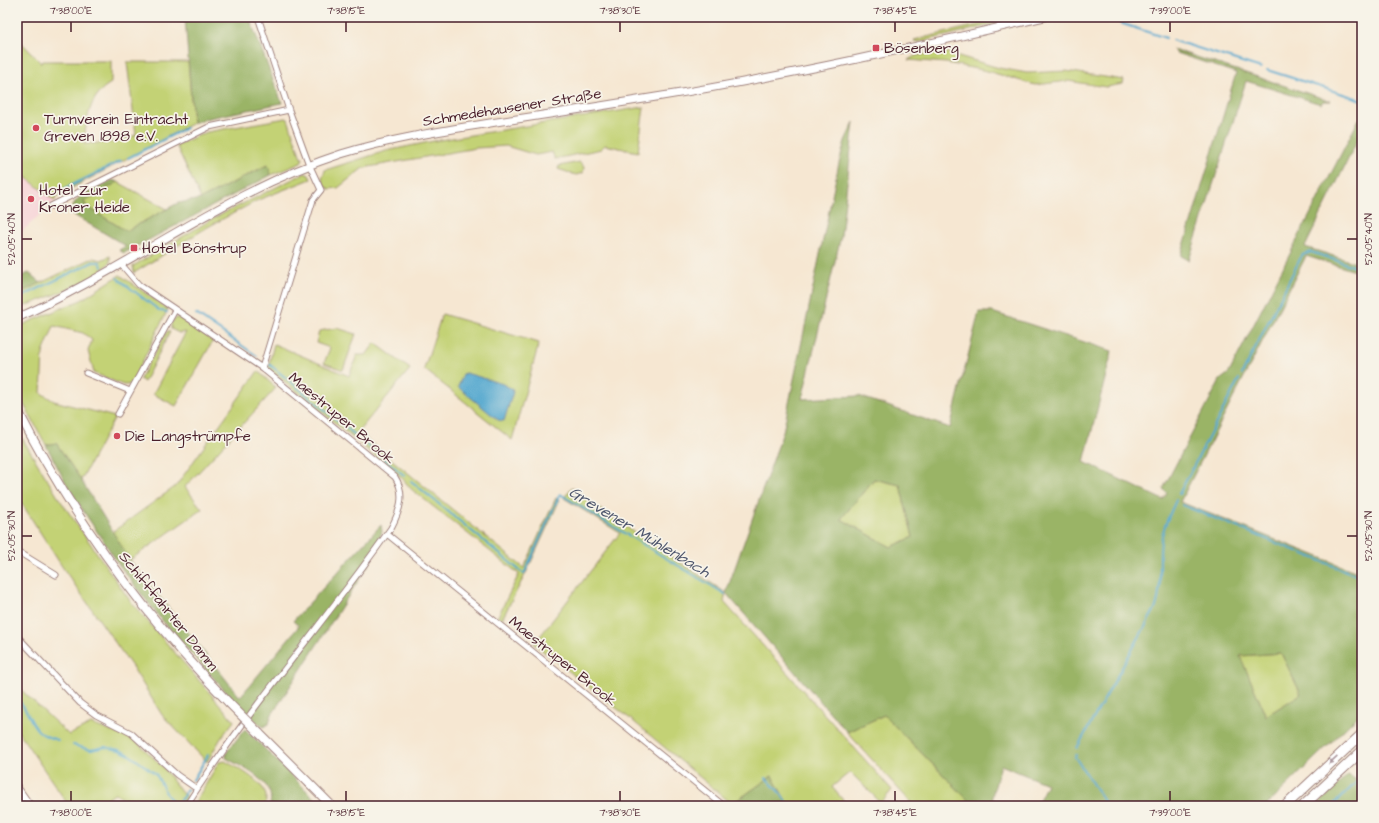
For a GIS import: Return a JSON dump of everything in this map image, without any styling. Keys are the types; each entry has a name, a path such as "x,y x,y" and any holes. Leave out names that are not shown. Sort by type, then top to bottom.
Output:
{"highway":[{"path":"1285,806 1362,734"},
{"path":"1302,806 1362,751"}],"main road":[{"name":"Schmedehausener Straße","path":"17,318 52,303 234,200 309,165 364,148 422,134 736,83 834,65 1044,17"},
{"name":"Schifffahrter Damm","path":"17,409 62,492 108,560 175,645 229,703 332,806"}],"street":[{"path":"258,17 309,165 321,190 313,200 262,368"},
{"path":"51,206 209,126 289,110"},
{"name":"Maestruper Brook","path":"121,264 139,285 262,368 395,477 400,486 402,495 397,518 387,534 214,761 186,806"},
{"path":"118,414 175,310"},
{"path":"86,373 130,391"},
{"name":"Maestruper Brook","path":"387,534 724,806"},
{"path":"17,551 56,575"},
{"path":"17,636 80,703 96,715 131,733 177,775 197,789"},
{"path":"17,786 31,806"},
{"path":"17,802 24,797"}],"shaded area":[{"path":"17,170 55,201 17,236"}],"green space":[{"path":"185,17 249,17 282,103 204,119 193,123"},
{"path":"1012,17 1025,17 915,43 914,40"},
{"path":"17,40 19,40 41,63 43,61 111,61 111,83 98,94 93,102 86,126 84,144 115,142 136,135 127,62 188,62 193,123 55,197 55,201 17,170"},
{"path":"1172,49 1331,101 1323,101 1321,104 1246,81 1189,260 1181,256 1236,73 1176,53"},
{"path":"942,51 999,68 1027,73 1066,71 1124,80 1123,84 1106,87 1068,81 1035,85 987,71 946,63 908,60 915,56"},
{"path":"644,107 638,152 605,145 601,149 555,159 552,152 536,155 506,146 476,148 363,168 338,188 329,189 324,185 322,178 325,170 386,151 434,141"},
{"path":"286,118 288,119 301,158 303,158 301,163 271,175 267,165 201,199 176,145 207,132"},
{"path":"1359,119 1362,120 1362,131 1305,247 1362,265 1362,273 1306,256 1180,502 1362,574 1362,712 1266,806 1036,806 1047,784 1001,765 992,796 994,806 974,806 884,715 847,732 726,593 783,432 839,163 845,141 854,122 841,236 802,399 859,396 950,428 979,312 992,312 1112,351 1084,462 1163,500 1167,493 1163,489 1220,380 1229,373","holes":["874,479 900,485 913,537 891,547 841,519","1281,653 1301,694 1266,716 1240,656"]},
{"path":"580,162 584,167 583,173 576,175 558,169 559,166"},
{"path":"268,165 271,175 124,253 119,250 126,246 74,215 74,203 79,198 92,189 112,180 118,182 84,201 86,206 126,231 178,203 201,199"},
{"path":"305,173 309,175 311,179 258,200 206,228 134,273 133,266 214,218"},
{"path":"118,182 167,209 126,231 86,206 84,201"},
{"path":"110,256 110,262 93,277 67,290 17,309 17,294 93,258 101,260"},
{"path":"29,273 41,283 17,294 17,278"},
{"path":"120,275 168,309 132,383 123,385 94,373 88,351 92,340 83,333 54,326 43,353 41,393 54,401 115,417 81,480 56,443 46,445 17,392 17,327 81,300"},
{"path":"442,314 539,343 512,440 424,369"},
{"path":"181,317 214,339 176,406 153,394 186,332 179,333 171,329 171,323 176,318"},
{"path":"337,328 356,334 343,370 324,363 330,348 316,343 319,331"},
{"path":"167,331 170,332 144,382 140,379"},
{"path":"375,343 410,369 358,432 524,568 556,498 559,501 527,571 501,621 497,618 519,574 411,489 403,479 268,368 274,344 349,376 357,355 366,355"},
{"path":"258,371 276,388 185,487 202,509 130,560 111,533 176,486"},
{"path":"17,430 58,497 131,602 234,721 221,738 207,762 162,715 133,668 63,568 17,496"},
{"path":"56,443 81,480 130,560 240,697 299,626 293,621 381,525 382,532 369,564 271,716 269,724 263,727 233,700 160,618 120,566 70,491 46,445"},
{"path":"874,479 900,485 913,537 891,547 841,519"},
{"path":"572,487 598,508 726,593 724,602 892,790 881,803 850,772 832,787 848,806 789,806 772,776 732,804 633,721 534,644 620,533 564,498"},
{"path":"1281,653 1301,694 1266,716 1240,656"},
{"path":"17,686 69,735 91,724 135,740 163,767 181,792 187,797 181,806 135,806 116,793 97,806 69,806 17,730"},
{"path":"884,715 974,806 914,806 847,732"},
{"path":"245,729 322,806 300,806 296,803 282,806 270,805 270,793 263,782 226,758 226,753"},
{"path":"225,761 246,773 261,786 266,794 265,806 193,806 219,762"},
{"path":"1348,775 1362,783 1362,806 1316,806"},
{"path":"772,776 789,806 733,806 732,804"}],"water":[{"path":"466,373 503,384 512,389 513,392 504,421 498,420 458,387 463,374"}],"waterway":[{"path":"1117,17 1120,23 1166,38"},
{"path":"1172,40 1261,68"},
{"path":"1267,70 1362,100"},
{"path":"128,158 186,128"},
{"path":"60,191 121,161"},
{"path":"1242,374 1302,255 1311,252 1362,269"},
{"name":"Grevener Mühlenbach","path":"17,299 93,262 100,262 102,267"},
{"name":"Grevener Mühlenbach","path":"117,278 160,311 167,312"},
{"name":"Grevener Mühlenbach","path":"196,314 257,356"},
{"name":"Grevener Mühlenbach","path":"269,364 405,476"},
{"path":"1179,494 1239,379"},
{"name":"Grevener Mühlenbach","path":"411,481 524,574 560,494 725,594"},
{"path":"1077,748 1156,607 1160,583 1160,550 1163,530 1176,500"},
{"path":"1182,505 1361,577"},
{"path":"17,699 23,705 36,728 48,737 58,740"},
{"path":"73,745 91,750 105,747 119,750 128,754 156,774 167,795 175,805"},
{"path":"193,780 208,755"},
{"path":"1076,755 1075,757 1107,806"},
{"path":"1332,806 1362,777"},
{"path":"766,778 782,795 789,806"},
{"path":"174,806 182,798 187,789"}],"place":[{"name":"Bösenberg","path":"876,48"},
{"name":"Turnverein Eintracht Greven 1898 e.V.","path":"36,128"},
{"name":"Hotel Zur Kroner Heide","path":"31,199"},
{"name":"Hotel Bönstrup","path":"134,248"},
{"name":"Die Langstrümpfe","path":"117,436"}]}
